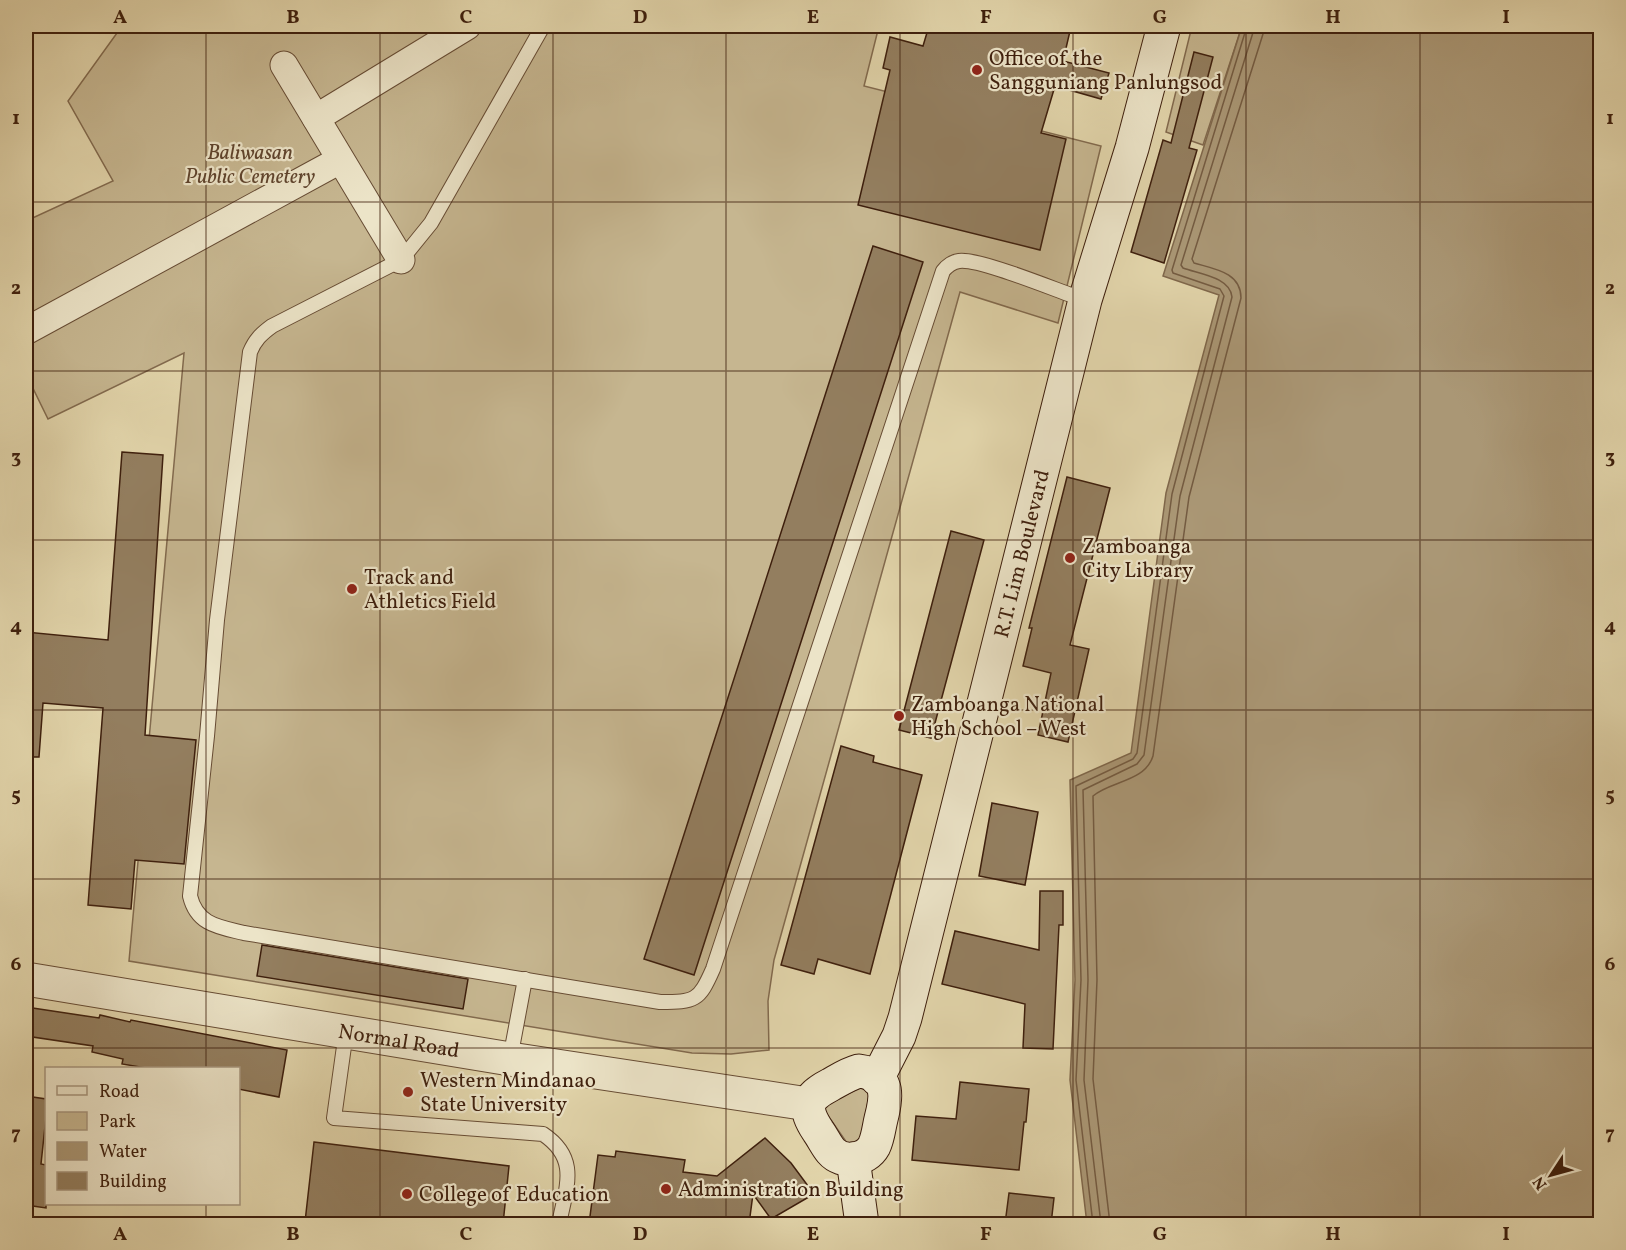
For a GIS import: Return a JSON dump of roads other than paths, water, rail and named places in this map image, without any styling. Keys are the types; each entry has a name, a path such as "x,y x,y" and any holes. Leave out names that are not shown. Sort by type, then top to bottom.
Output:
{"main road":[{"name":"R.T. Lim Boulevard","path":"878,1079 894,1048 905,1018 1085,300 1132,148 1164,26"},
{"name":"Normal Road","path":"26,979 510,1059 808,1104"},
{"path":"864,1072 878,1079 886,1095 875,1144 864,1155 853,1159 837,1157 809,1117 808,1104 817,1092 853,1073 864,1072"},
{"path":"853,1159 862,1224"}],"street":[{"path":"316,118 467,26"},
{"path":"284,65 400,260"},
{"path":"26,331 340,160"}],"lane":[{"path":"543,26 431,224 400,260 272,326 254,342 250,352 217,620 190,896 193,909 203,920 244,933 660,1002 685,1002 698,996 713,969 943,271 951,263 958,261 979,264 1085,300"},
{"path":"510,1059 525,978"},
{"path":"346,1032 334,1118 543,1134 560,1149 567,1161 568,1177 559,1224"}],"water":[{"path":"1242,26 1600,26 1600,1224 1087,1224 1070,1080 1075,980 1070,780 1131,753 1166,493 1219,295 1163,276"}],"place":[{"name":"Office of the Sangguniang Panlungsod","path":"977,70"},
{"name":"Zamboanga City Library","path":"1070,558"},
{"name":"Track and Athletics Field","path":"352,589"},
{"name":"Zamboanga National High School – West","path":"899,716"},
{"name":"Western Mindanao State University","path":"408,1092"},
{"name":"Administration Building","path":"666,1189"},
{"name":"College of Education","path":"407,1194"}],"park label":[{"name":"Baliwasan Public Cemetery","path":"250,164"}]}
